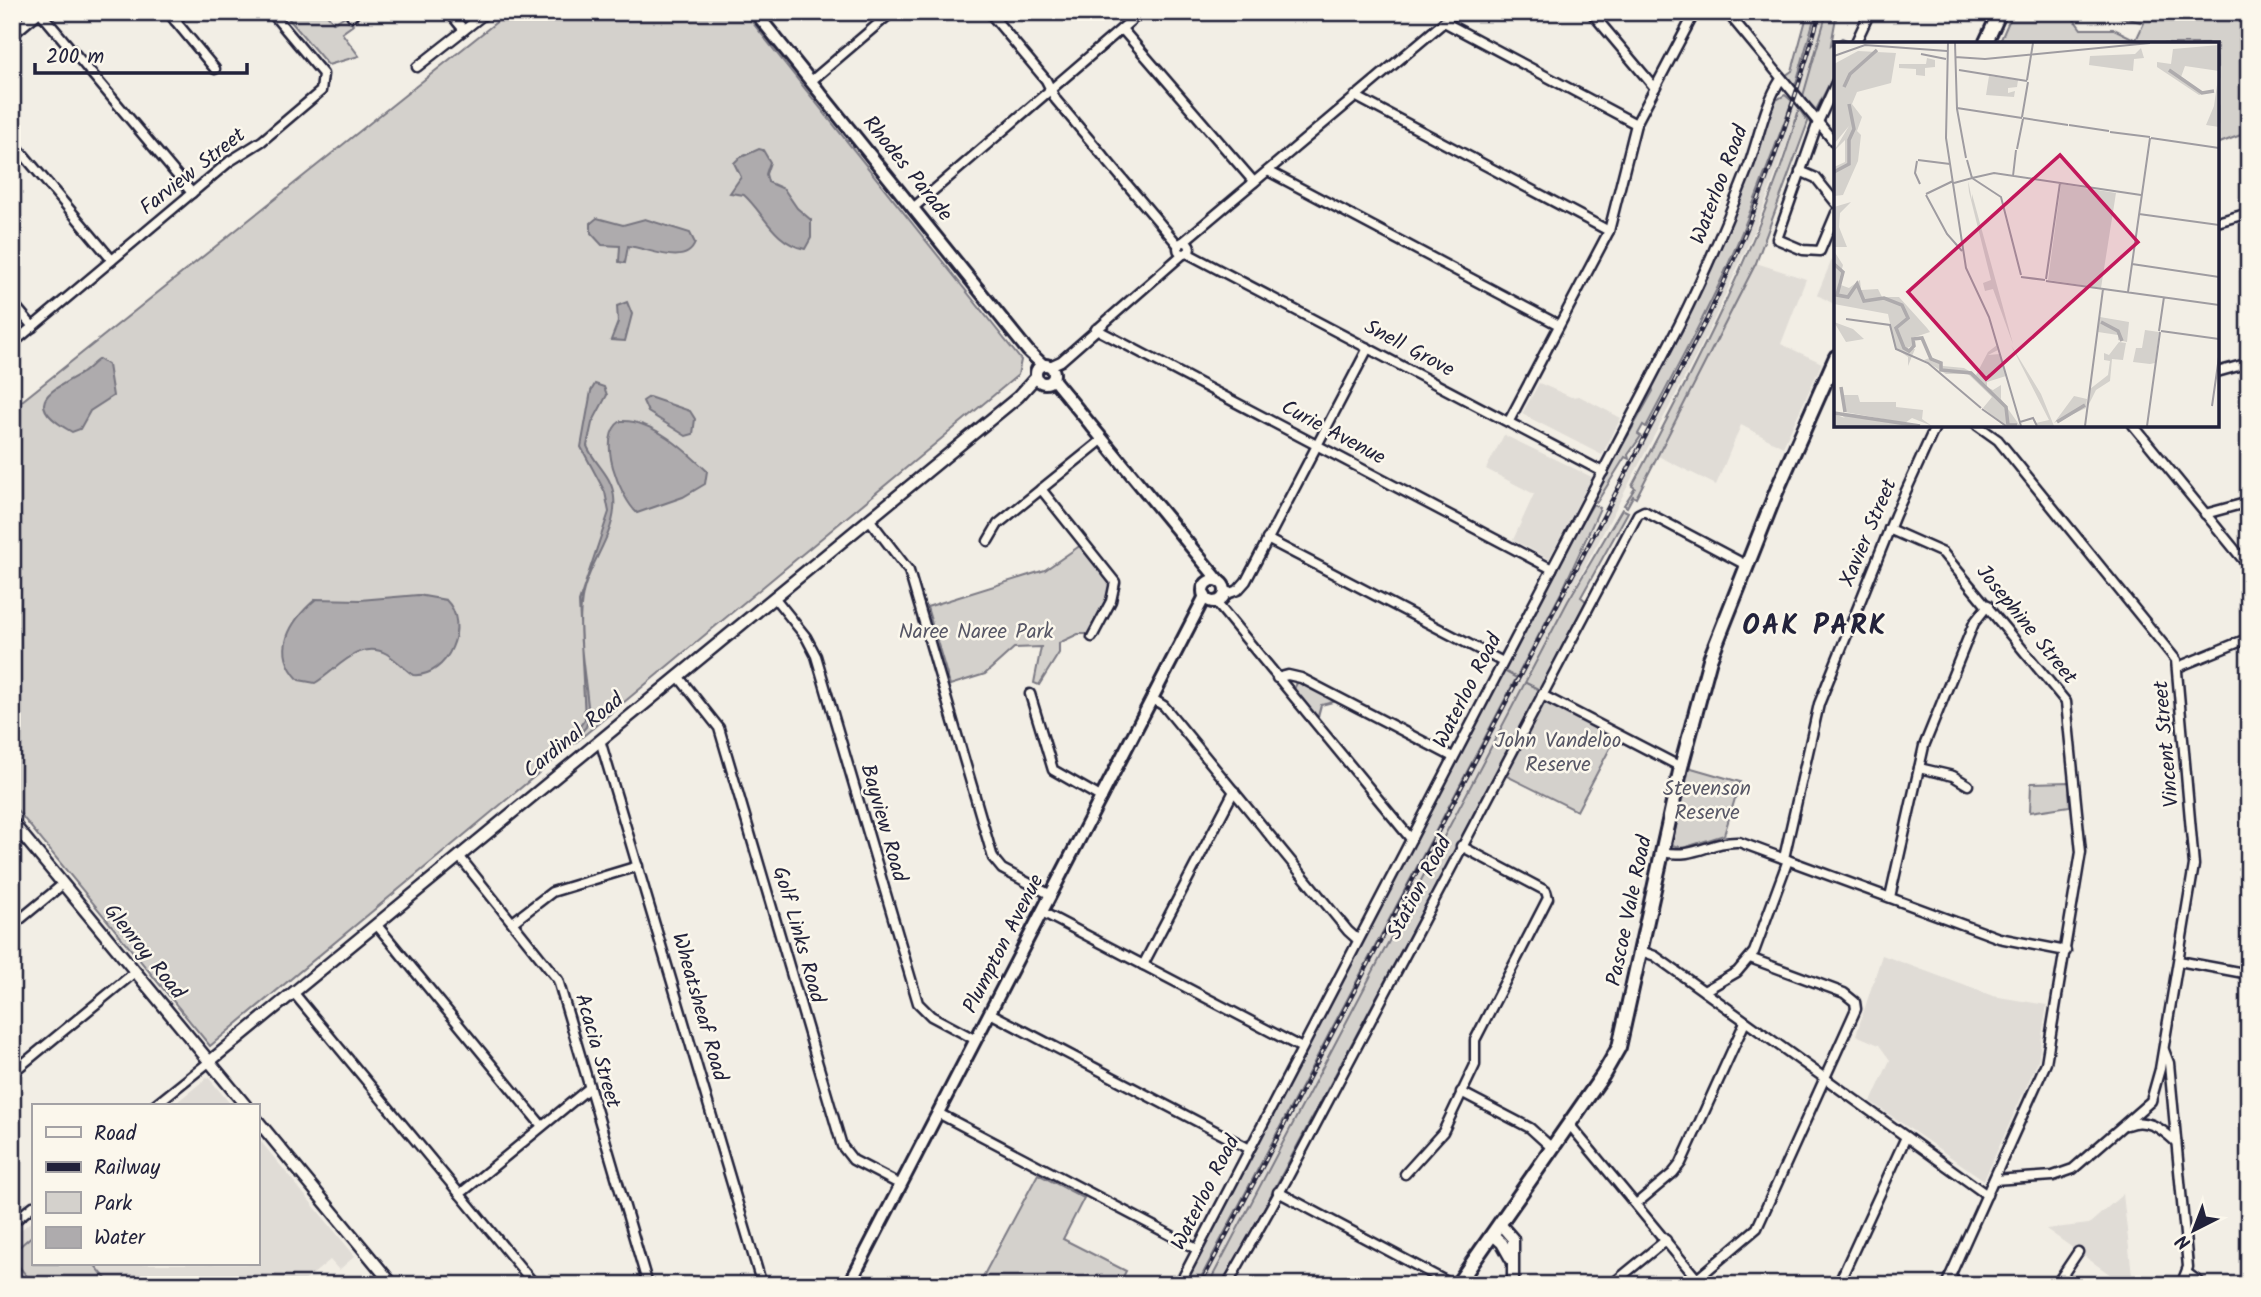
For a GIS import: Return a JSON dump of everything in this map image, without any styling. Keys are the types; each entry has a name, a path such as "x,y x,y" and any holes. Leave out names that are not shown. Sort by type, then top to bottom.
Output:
{"main road":[{"name":"Rhodes Parade","path":"755,12 1045,375 1067,397 1198,558 1216,593"},
{"path":"1986,42 2000,12"},
{"name":"Pascoe Vale Road","path":"1455,1285 1569,1124 1617,1050 1681,767 1710,659 1746,565 1834,362"},
{"name":"Plumpton Avenue","path":"851,1280 1194,621 1216,593"}],"street":[{"path":"12,34 39,12 192,193"},
{"path":"168,12 215,69"},
{"path":"174,20 184,12"},
{"name":"Farview Street","path":"12,344 236,157 269,135 323,87 323,74 271,12"},
{"path":"449,12 464,30"},
{"path":"417,67 487,12"},
{"path":"810,82 892,12"},
{"name":"Snell Grove","path":"989,12 1046,79 1056,100 1184,248 1198,258 1603,472"},
{"path":"913,208 1141,12"},
{"path":"1045,375 1170,265 1197,231 1456,12"},
{"path":"1591,12 1655,88"},
{"path":"1508,421 1609,231 1636,124 1695,12"},
{"path":"1727,12 1834,142"},
{"path":"1856,42 1870,12"},
{"path":"1444,22 1636,124"},
{"path":"1122,29 1254,182"},
{"name":"Waterloo Road","path":"1179,1285 1248,1148 1603,472 1714,251 1781,79"},
{"path":"1834,87 1818,122 1777,234 1779,241 1818,252 1834,218"},
{"name":"Waterloo Road","path":"1770,104 1788,88"},
{"path":"1355,96 1609,231"},
{"path":"12,141 112,260"},
{"path":"1268,171 1559,325"},
{"path":"1800,171 1816,178 1834,200"},
{"path":"2219,221 2249,213"},
{"path":"12,302 33,327"},
{"name":"Curie Avenue","path":"1096,329 1552,569"},
{"path":"1368,348 1246,581 1237,591 1216,593 1227,617 1411,839"},
{"path":"2219,371 2249,363"},
{"name":"Cardinal Road","path":"157,1104 1045,375"},
{"name":"Xavier Street","path":"1704,991 1730,977 1750,958 1786,859 1815,716 1889,529 1935,427"},
{"name":"Vincent Street","path":"1980,427 1998,440 2172,653 2178,667 2194,865 2164,1049 2151,1101 2066,1173 1994,1180"},
{"path":"2135,427 2249,567"},
{"path":"988,541 998,524 1102,440"},
{"path":"1041,489 1115,582 1111,601 1092,637"},
{"path":"2205,514 2249,502"},
{"name":"Station Road","path":"1227,1285 1639,513 1644,512 1746,565"},
{"path":"869,519 909,571 993,858 1008,873 1051,895"},
{"name":"Josephine Street","path":"1889,529 1943,553 2062,695 2068,710 2081,852 2046,1063 1948,1280"},
{"path":"1267,539 1503,662"},
{"name":"Bayview Road","path":"774,597 806,637 816,656 918,1003 931,1016 976,1040"},
{"path":"1890,897 1924,746 1974,623 1987,605"},
{"path":"2178,667 2249,638"},
{"path":"1277,678 1288,675 1301,678 1453,757"},
{"name":"Golf Links Road","path":"678,676 719,729 842,1146 853,1160 901,1185"},
{"path":"1030,694 1053,770 1102,798"},
{"path":"1542,695 1681,767"},
{"path":"1153,699 1164,706 1348,932 1358,940"},
{"name":"Wheatsheaf Road","path":"600,740 762,1285"},
{"path":"1919,768 1953,776 1968,785"},
{"path":"1143,965 1234,791"},
{"name":"Glenroy Road","path":"12,822 244,1104"},
{"path":"1662,852 1688,855 1718,844 1739,842 1999,938 2066,951"},
{"path":"1405,1174 1443,1132 1475,1065 1475,1040 1548,896 1536,886 1461,846"},
{"name":"Acacia Street","path":"459,856 555,975 648,1285"},
{"path":"513,922 552,892 638,866"},
{"path":"12,926 64,884"},
{"path":"1042,912 1302,1048"},
{"path":"376,924 542,1126"},
{"path":"1641,951 1655,956 1987,1195"},
{"path":"1569,1124 1700,1282 1757,1228 1855,1014 1855,1002 1844,993 1750,958"},
{"path":"2178,963 2249,974"},
{"path":"12,1073 135,972"},
{"path":"293,992 535,1285"},
{"path":"990,1013 1248,1148"},
{"path":"1636,1204 1677,1168 1745,1021"},
{"name":"Vincent Street","path":"2164,1049 2169,1063 2187,1273"},
{"path":"2160,1069 2169,1081"},
{"path":"460,1194 589,1087"},
{"path":"1461,1092 1530,1128 1552,1148"},
{"path":"938,1113 1197,1249"},
{"path":"259,1122 393,1285"},
{"path":"2122,1128 2136,1122 2154,1125 2176,1142"},
{"path":"1838,1285 1906,1137"},
{"path":"1278,1192 1455,1285"},
{"path":"12,1223 32,1207"},
{"path":"1496,1229 1513,1263 1513,1285"},
{"path":"1611,1285 1666,1240"},
{"path":"2056,1285 2078,1252"},
{"path":"2181,1285 2187,1273 2203,1285"},
{"path":"851,1280 871,1285"},
{"path":"1948,1280 1959,1285"}],"shaded area":[{"path":"1816,12 1827,12 1803,96 1795,87"},
{"path":"1792,101 1799,109 1795,123 1755,229 1707,335 1208,1285 1197,1285 1667,395 1753,207"},
{"path":"1834,255 1834,304 1817,295"},
{"path":"1756,263 1806,279 1781,344 1822,363 1783,447 1741,425 1716,485 1658,456"},
{"path":"1539,383 1571,397 1579,396 1621,418 1602,455 1522,414"},
{"path":"1504,435 1592,477 1549,559 1513,540 1534,494 1486,469"},
{"path":"1882,955 1993,996 2047,1005 2038,1061 1984,1180 1871,1102 1890,1060 1879,1045 1856,1035"},
{"path":"208,1077 230,1104 174,1104"},
{"path":"259,1139 355,1256 339,1270 330,1260 300,1285 25,1285 12,1270 12,1237 32,1221 32,1266 259,1266"},
{"path":"2123,1194 2132,1275 2125,1285 2046,1229 2089,1224"}],"green space":[{"path":"295,12 325,12 334,23 345,16 353,25 342,33 359,56 328,65 288,18"},
{"path":"509,12 744,12 1021,360 1018,375 210,1046 12,804 12,409"},
{"path":"1808,12 1816,12 1795,87 1785,76 1792,71"},
{"path":"1827,12 1837,12 1831,45 1834,43 1834,75 1816,110 1803,96"},
{"path":"2013,12 2085,12 2070,14 2081,29 2114,29 2136,40 2144,23 2102,12 2249,12 2249,132 2219,143 2219,42 2000,42"},
{"path":"1785,95 1792,101 1733,255 1714,295 1646,427 1643,425 1638,434 1641,436 1628,455 1629,459 1625,457 1597,502 1592,500 1653,391 1652,386 1712,266 1775,101"},
{"path":"1799,109 1808,122 1756,263 1636,498 1633,496 1627,507 1624,505 1635,488 1632,486 1702,350 1747,254 1785,157"},
{"path":"1593,504 1600,508 1563,589 1197,1285 1183,1285 1557,566"},
{"name":"John Vandeloo Reserve","path":"1622,509 1628,512 1581,597 1586,601 1538,694 1617,735 1577,811 1497,771 1223,1285 1208,1285 1568,601"},
{"name":"Naree Naree Park","path":"1081,545 1111,581 1108,600 1089,634 1078,634 1059,643 1059,653 1039,685 1034,683 1041,647 1014,648 985,674 950,685 927,607 1045,570"},
{"path":"1297,683 1337,701 1321,705 1317,720 1293,691"},
{"name":"Stevenson Reserve","path":"1688,767 1740,782 1724,835 1683,848 1672,845"},
{"path":"2069,782 2070,806 2030,812 2031,783"},
{"path":"1038,1174 1084,1198 1063,1239 1126,1271 1119,1285 979,1284"},
{"path":"32,1236 32,1266 96,1266 111,1285 34,1285 12,1258 12,1253"}],"water":[{"path":"759,149 763,150 770,162 766,174 768,182 784,189 797,208 811,220 811,238 805,249 794,246 777,234 744,195 730,193 741,177 734,163"},
{"path":"597,218 623,225 645,219 690,233 695,243 684,254 675,255 628,246 625,263 619,262 620,246 602,245 591,233 591,223"},
{"path":"627,302 632,314 625,341 611,340 618,322 617,306"},
{"path":"99,359 108,365 113,396 90,411 80,429 72,432 48,414 44,406 45,400 50,393"},
{"path":"595,384 604,387 607,395 592,423 587,446 613,489 614,510 608,534 583,593 580,626 579,602 609,512 605,492 581,447 591,391"},
{"path":"649,397 690,411 695,419 693,434 686,436 648,412 643,401"},
{"path":"621,421 645,425 679,446 707,471 705,484 683,497 637,513 618,481 610,453 610,440"},
{"path":"418,595 446,600 453,610 456,622 452,648 436,668 425,674 413,675 387,654 367,650 348,658 315,683 299,680 291,669 286,658 287,637 298,617 316,599 360,600"},
{"path":"581,647 589,716 586,727 570,744 568,743 585,719"}],"waterway":[{"path":"1504,671 1515,677"},
{"path":"1526,683 1538,689"}],"railway":[{"path":"1200,1285 1707,319 1770,168 1797,91 1820,12"}],"district":[{"name":"OAK PARK","path":"1815,626"}]}
